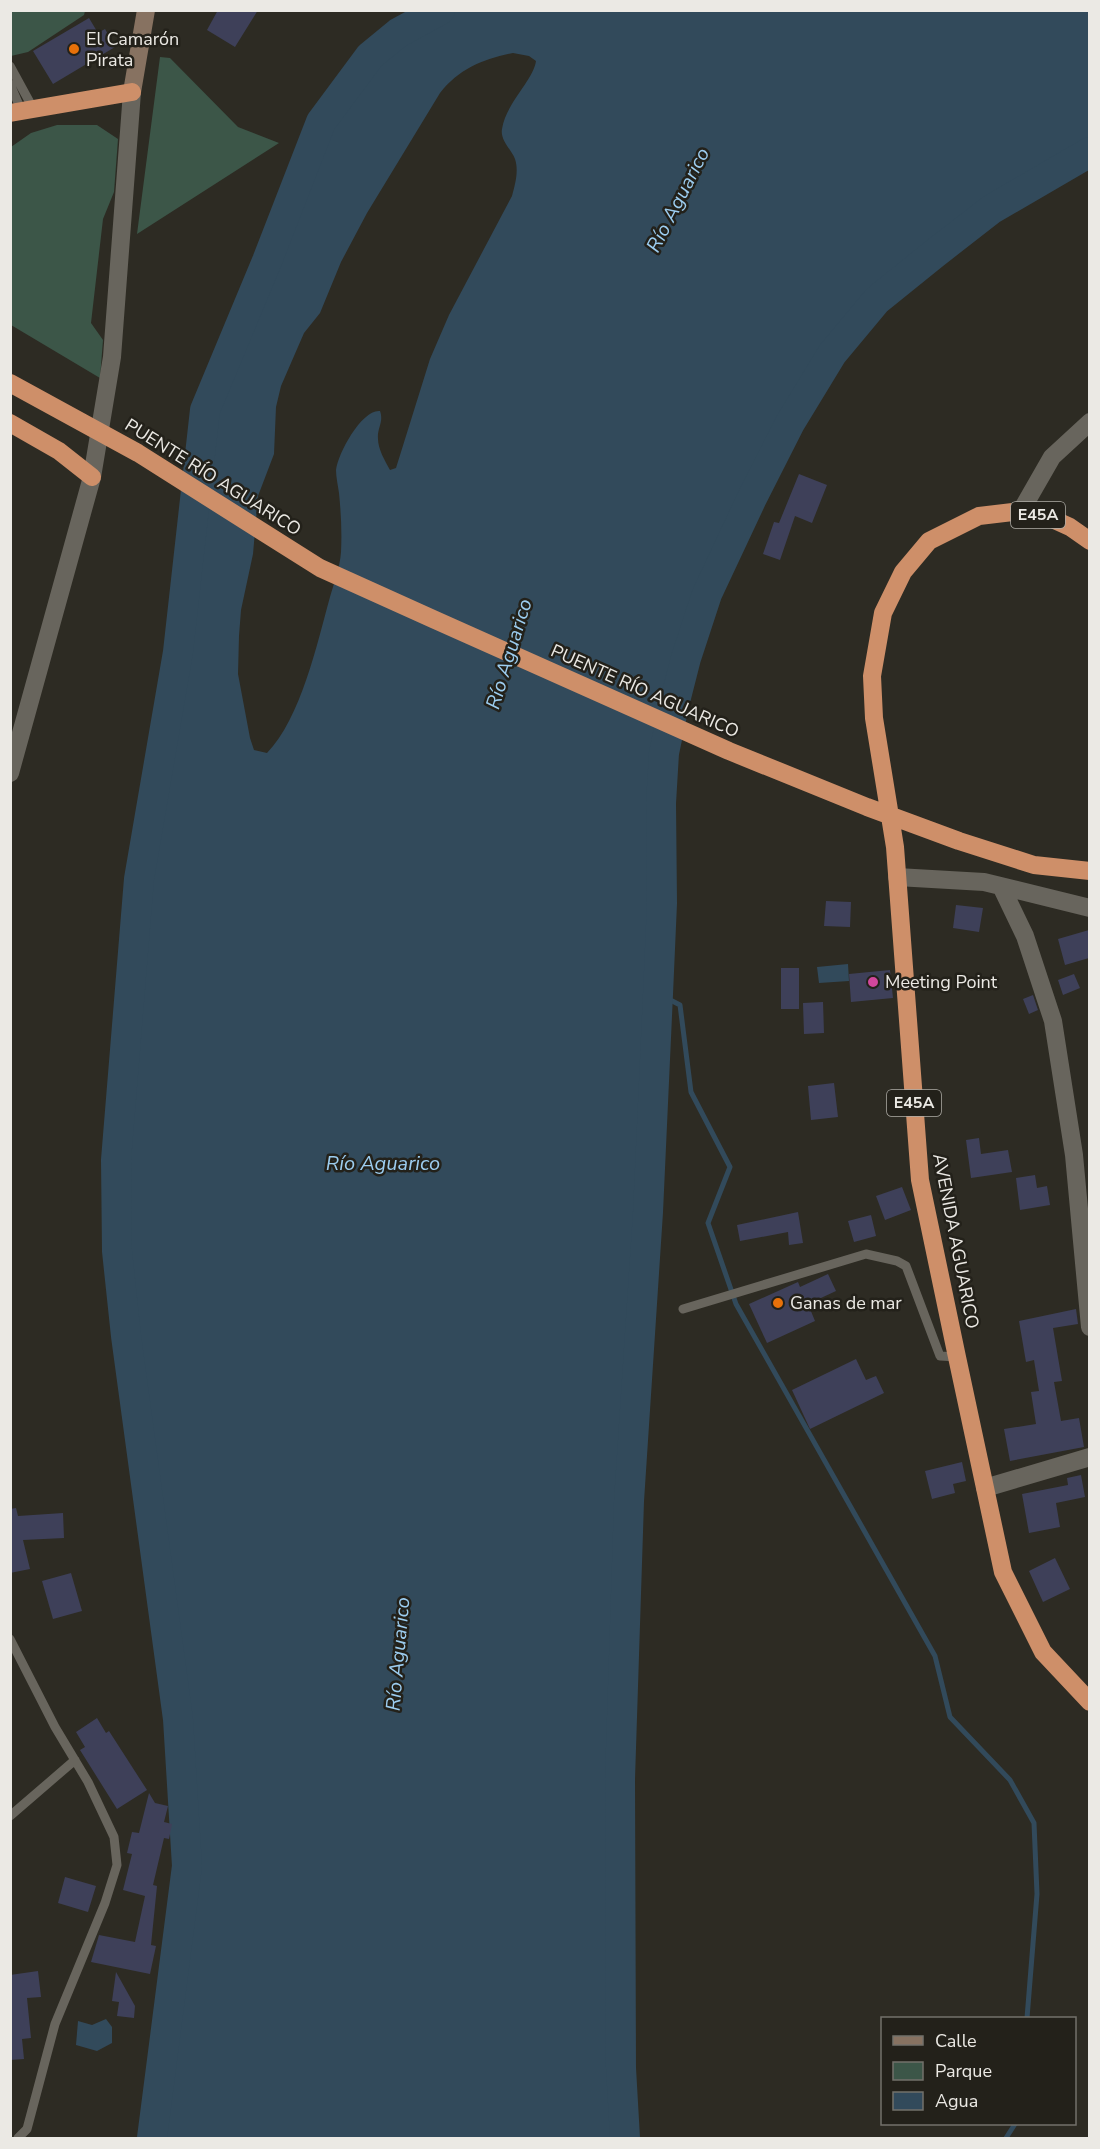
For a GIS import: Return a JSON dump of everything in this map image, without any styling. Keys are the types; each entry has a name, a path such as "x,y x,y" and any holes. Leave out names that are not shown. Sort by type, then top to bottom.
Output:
{"highway":[{"path":"22,111 132,92"},
{"name":"PUENTE RÍO AGUARICO","path":"10,383 138,453 320,568 729,751 958,841 1034,865 1089,871"},
{"path":"10,423 58,451 93,477"},
{"name":"AVENIDA AGUARICO","path":"1021,511 979,516 929,541 903,572 883,613 872,676 874,718 895,848 920,1180 984,1488 1003,1572 1043,1652 1089,1702"},
{"name":"E45A","path":"1021,511 1048,517 1070,527 1089,541"}],"street":[{"path":"10,772 93,477 112,357 132,92 146,10"},
{"path":"1021,511 1052,457 1089,422"},
{"path":"897,877 984,882 1089,908"},
{"path":"1001,886 1025,936 1053,1021 1074,1155 1089,1328"},
{"path":"984,1488 1089,1457"}],"lane":[{"path":"10,66 22,111"},
{"path":"10,84 22,111"},
{"path":"683,1309 866,1254 897,1261 906,1266 939,1356 957,1357"},
{"path":"10,1639 55,1727 88,1782 114,1837 117,1864 105,1903 55,2024 27,2129 18,2139"},
{"path":"10,1816 75,1760"}],"green space":[{"path":"11,10 85,11 84,15 28,52 11,56"},
{"path":"160,57 170,58 238,127 279,143 137,234"},
{"path":"57,125 97,125 118,139 114,192 103,219 91,323 103,340 100,378 11,325 11,147 31,133"}],"water":[{"name":"Río Aguarico","path":"440,11 1089,11 1089,152 992,209 934,254 877,300 832,354 790,423 707,594 686,658 674,705 664,753 661,803 662,903 658,994 648,1212 629,1501 620,1779 621,2068 625,2138 152,2138 187,1866 178,1719 126,1336 117,1251 116,1160 139,879 178,652 205,410 267,261 321,122 370,56 398,33","holes":["513,53 529,56 536,61 534,69 504,119 502,129 503,137 515,159 517,168 512,196 449,315 430,359 396,468 390,470 379,447 380,411 373,412 359,424 341,453 336,470 341,515 340,558 313,658 298,701 279,738 267,753 254,750 238,674 239,636 241,610 253,554 258,496 274,454 276,407 281,386 304,333 320,313 341,262 367,213 440,93 455,77 472,66"]},
{"path":"848,964 849,981 819,983 817,967"},
{"path":"106,2019 112,2027 112,2043 97,2051 76,2045 78,2021 92,2025"}],"building":[{"path":"218,10 258,10 235,47 207,30"},
{"name":"El Camarón Pirata","path":"89,18 98,33 105,29 115,47 53,84 33,51"},
{"path":"799,474 827,485 812,523 795,516 780,560 763,554 774,522 779,523"},
{"path":"826,901 851,902 850,927 824,926"},
{"path":"956,905 983,908 979,932 953,928"},
{"path":"1089,930 1089,958 1065,965 1058,939"},
{"path":"781,968 799,968 799,1009 781,1009"},
{"path":"890,970 893,998 851,1002 849,974"},
{"path":"1074,974 1080,988 1063,995 1058,980"},
{"path":"1033,995 1038,1010 1029,1014 1023,999"},
{"path":"823,1002 824,1033 804,1034 803,1003"},
{"path":"834,1083 838,1117 811,1120 808,1086"},
{"path":"979,1138 981,1154 1008,1150 1012,1172 971,1178 966,1140"},
{"path":"1035,1175 1037,1188 1047,1186 1050,1205 1020,1210 1016,1178"},
{"path":"902,1187 911,1210 885,1220 876,1196"},
{"path":"798,1212 803,1243 789,1245 788,1232 740,1241 737,1225"},
{"path":"871,1215 876,1236 854,1242 848,1221"},
{"path":"828,1274 836,1291 808,1304 815,1321 767,1343 749,1304 798,1282 800,1287"},
{"path":"1076,1309 1078,1324 1053,1328 1062,1381 1054,1382 1061,1421 1079,1418 1084,1447 1010,1461 1004,1429 1036,1424 1031,1392 1039,1391 1034,1360 1026,1362 1019,1321"},
{"path":"856,1359 866,1380 876,1376 884,1393 810,1429 792,1390"},
{"path":"962,1462 966,1481 953,1484 955,1493 932,1499 925,1471"},
{"path":"1081,1475 1085,1497 1056,1503 1060,1527 1029,1533 1022,1494 1068,1485 1067,1478"},
{"path":"16,1508 18,1516 63,1513 64,1538 23,1540 30,1569 10,1573 10,1509"},
{"path":"1055,1558 1070,1589 1043,1602 1029,1571"},
{"path":"71,1573 82,1611 53,1619 42,1581"},
{"path":"97,1718 106,1733 109,1731 147,1790 117,1809 80,1750 85,1747 76,1732"},
{"path":"149,1793 155,1803 168,1806 164,1822 172,1824 169,1839 164,1838 153,1885 157,1886 151,1945 156,1946 150,1974 91,1962 99,1935 135,1942 145,1896 123,1890 132,1854 127,1853 132,1832 139,1833"},
{"path":"65,1877 96,1886 88,1912 58,1903"},
{"path":"38,1971 41,1997 27,1998 31,2038 22,2039 24,2059 10,2060 10,1975"},
{"path":"116,1972 135,2006 134,2018 117,2016 119,2002 112,2001"}],"waterway":[{"path":"152,2138 187,1866 178,1719 126,1336 117,1251 116,1160 139,879 178,652 205,410 267,261 321,122 370,56 398,33 440,10"},
{"path":"625,2138 621,2068 620,1779 629,1501 648,1212 658,994 662,903 661,803 664,753 674,705 686,658 707,594 790,423 832,354 877,300 934,254 992,209 1090,152"},
{"path":"653,991 680,1005 691,1092 730,1167 708,1223 736,1304 935,1656 950,1717 1010,1780 1034,1823 1037,1894 1027,2017"},
{"path":"1006,2138 1014,2125"}],"place":[{"name":"El Camarón Pirata","path":"74,49"},
{"name":"Meeting Point","path":"873,982"},
{"name":"Ganas de mar","path":"778,1303"}]}
